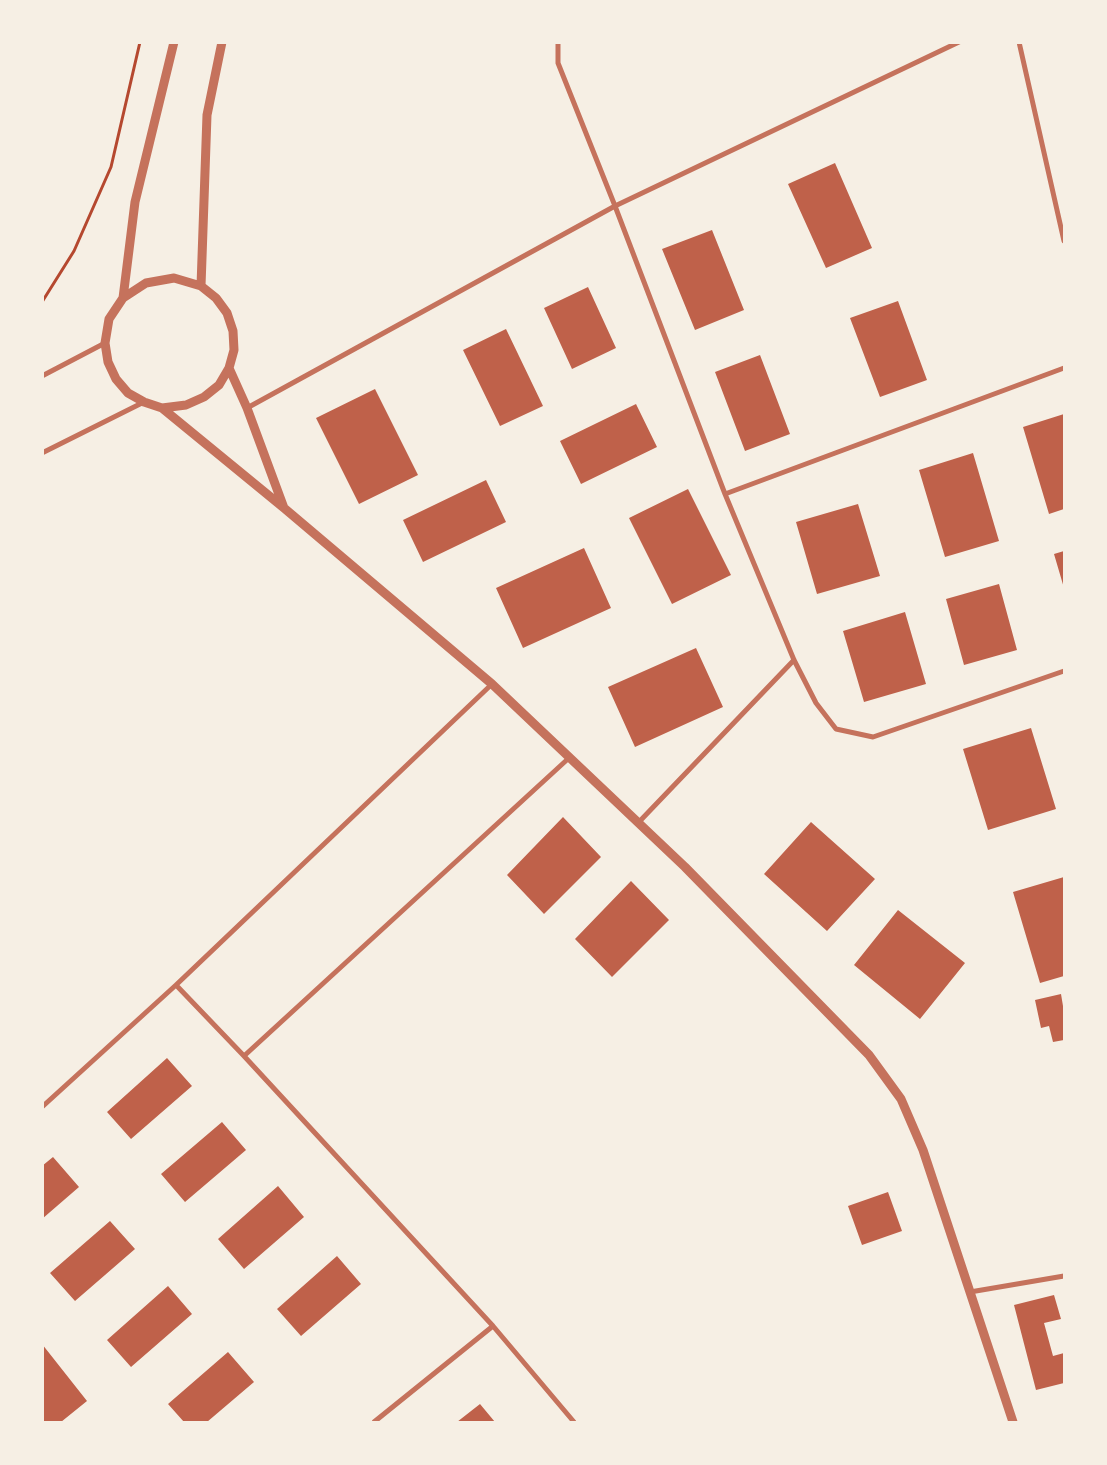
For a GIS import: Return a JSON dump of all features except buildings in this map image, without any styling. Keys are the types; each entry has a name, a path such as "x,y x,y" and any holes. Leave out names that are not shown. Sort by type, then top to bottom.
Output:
{"street":[{"path":"124,298 135,202 174,42"},
{"path":"201,286 207,115 222,42"},
{"path":"558,42 558,62 725,494 794,660 816,703 836,729 873,737 1064,671"},
{"path":"247,408 615,206 959,42"},
{"path":"1019,42 1064,241"},
{"path":"162,408 186,405 204,397 219,385 229,368 234,350 233,331 227,313 216,298 201,286 174,278 146,282 124,298 109,319 105,343 108,362 116,379 128,393 144,402 162,408 284,508 492,684 685,867 869,1055 901,1099 923,1150 1013,1422"},
{"path":"42,376 105,343"},
{"path":"229,368 247,408 284,508"},
{"path":"725,494 1064,368"},
{"path":"42,453 144,402"},
{"path":"638,823 794,660"},
{"path":"42,1106 176,985 492,684"},
{"path":"244,1056 570,757"},
{"path":"176,985 493,1326 574,1422"},
{"path":"970,1292 1064,1276"},
{"path":"374,1422 493,1326"}],"path":[{"path":"42,302 74,251 110,167 140,42"}]}
